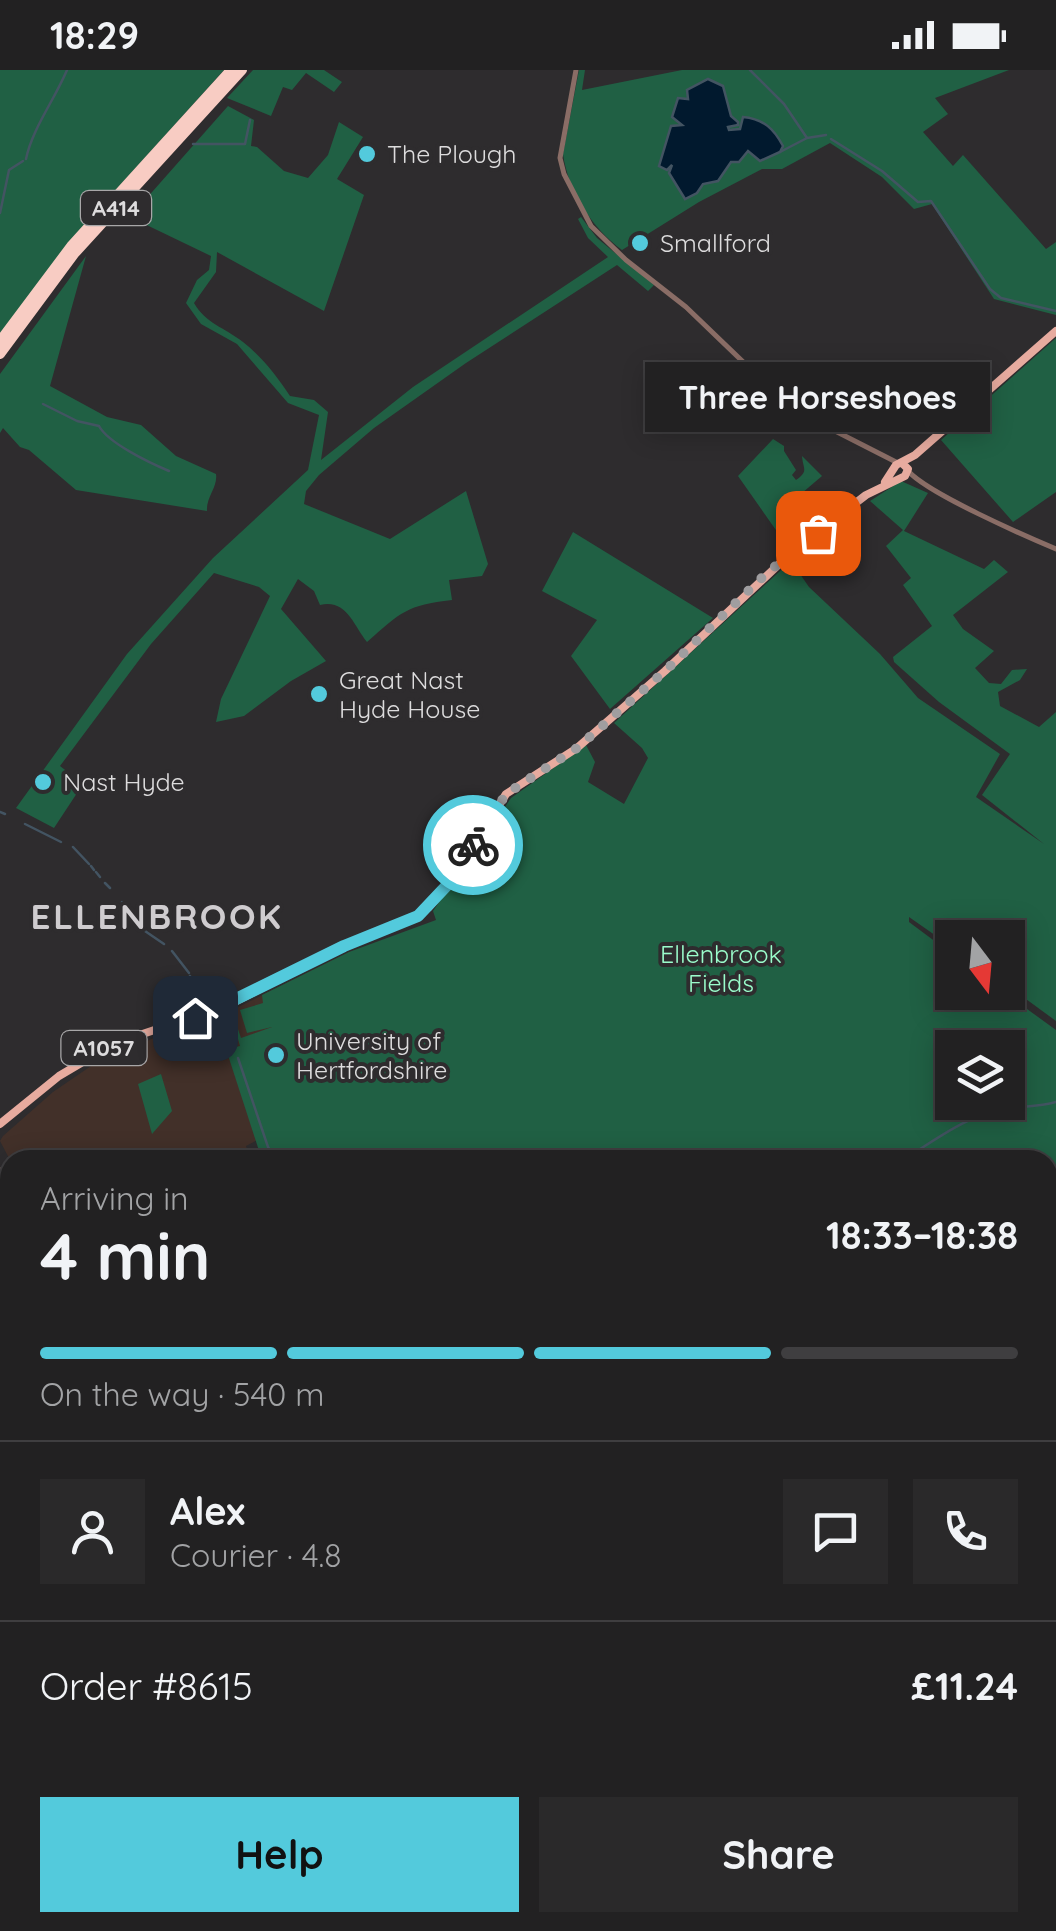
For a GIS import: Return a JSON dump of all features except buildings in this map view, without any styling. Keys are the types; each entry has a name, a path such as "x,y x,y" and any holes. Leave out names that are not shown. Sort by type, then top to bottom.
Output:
{"highway":[{"name":"A414","path":"0,340 72,245 231,70"},
{"name":"A414","path":"0,354 74,254 242,70"}],"main road":[{"name":"A1057","path":"0,1127 60,1076 93,1054 197,1015 208,1018 211,1011 344,946 418,916 452,880 506,794 577,748 665,671 768,572 882,485 1056,330"}],"street":[{"path":"576,70 560,145 561,166 586,219 792,409 915,479 1056,550"}],"shaded area":[{"name":"University of Hertfordshire","path":"374,945 274,1131 246,1146 247,1150 5,1150 0,1141 3,1136 53,1092 91,1066 156,1037 216,1018 349,952"}],"green space":[{"path":"0,70 224,70 86,223 0,334"},
{"path":"253,70 324,70 342,82 334,92 306,73 292,90 283,87 271,116 227,98"},
{"path":"579,70 585,70 582,90 682,70 1009,70 935,98 948,114 923,132 953,166 963,155 1046,249 1056,242 1056,315 994,299 932,204 914,209 882,177 830,143 782,169 762,169 622,250 583,208 566,168 563,154"},
{"path":"228,106 254,120 251,146 284,171 308,178 328,155 339,122 363,137 337,179 364,195 324,311 217,252 216,272 194,303 210,321 256,354 290,396 314,400 328,412 321,460 413,387 608,257 588,238 578,219 581,217 597,238 654,285 648,291 617,265 374,428 306,491 304,504 390,539 466,491 488,564 482,576 449,580 452,600 405,612 367,642 343,610 320,605 314,591 298,579 281,609 326,661 244,716 216,722 221,699 270,596 259,587 214,573 151,644 60,766 83,784 54,828 16,808 127,654 213,558 308,470 319,415 288,403 237,344 201,324 186,303 197,280 209,270 211,256 130,217"},
{"path":"86,256 50,386 107,417 141,425 176,456 216,474 207,511 76,490 29,450 20,447 3,428 0,433 0,374"},
{"path":"1056,338 1056,492 1013,522 941,440"},
{"path":"773,439 784,446 796,470 792,475 796,480 804,472 802,456 822,476 795,499 805,515 789,530 799,543 790,550 738,476"},
{"name":"Ellenbrook Fields","path":"901,481 928,493 904,531 984,569 994,560 1008,572 953,615 963,629 994,651 975,668 989,683 1001,684 1012,670 1027,669 1020,680 998,692 1000,706 1039,727 1056,712 1056,1021 1025,998 1025,920 935,920 935,935 909,917 909,922 935,941 935,1010 1025,1008 1056,1030 1056,1150 259,1150 226,1049 240,1046 238,1039 222,1040 216,1018 231,1008 241,1038 272,1027 247,1033 240,1010 263,1003 262,995 349,952 436,920 433,911 511,798 586,745 595,762 588,782 624,804 648,758 614,723 791,561 809,587 880,654 918,698 1000,754 976,797 1044,844 982,795 1010,754 939,702 894,662 893,657 932,626 903,585 911,578 886,546 903,530 870,501"},
{"path":"573,532 713,618 610,709 571,656 597,620 542,591"},
{"path":"161,1074 172,1111 152,1134 138,1084"}],"water":[{"path":"708,79 723,86 731,116 738,122 729,130 740,129 743,117 757,120 772,130 783,146 780,152 760,161 748,151 739,162 731,162 718,181 703,184 697,193 685,199 669,173 672,165 667,170 659,166 671,126 682,125 672,117 678,98 688,99 687,90"}],"waterway":[{"path":"26,159 67,70"},
{"path":"750,70 784,104 807,138"},
{"path":"193,144 245,144 250,120"},
{"path":"780,152 807,138 826,135"},
{"path":"831,139 882,171 918,202 931,201 990,289 1001,298 1056,311"},
{"path":"0,213 9,170 23,161"},
{"path":"43,404 77,421 99,426 120,446 169,471"},
{"path":"0,812 5,814"},
{"path":"25,824 61,842"},
{"path":"73,847 89,864"},
{"path":"91,866 94,870"},
{"path":"96,872 100,877"},
{"path":"105,883 110,888"},
{"path":"122,902 127,909"},
{"path":"129,911 135,919"},
{"path":"137,921 140,925"},
{"path":"142,929 164,944"},
{"path":"172,951 189,973"},
{"path":"190,976 197,997"},
{"path":"185,1015 192,1008"},
{"path":"238,1058 270,1150"},
{"path":"919,1150 953,1128 994,1111 1056,1102"}],"way so far":[{"path":"473,845 506,794 577,748 665,671 768,572 818,533"}],"place":[{"name":"The Plough","path":"367,154"},
{"name":"Smallford","path":"640,243"},
{"name":"Three Horseshoes","path":"818,533"},
{"name":"Great Nast Hyde House","path":"319,694"},
{"name":"Nast Hyde","path":"43,782"},
{"name":"University of Hertfordshire","path":"276,1055"}],"district":[{"name":"ELLENBROOK","path":"157,917"}],"route":[{"path":"195,1018 208,1018 222,1006 344,946 418,916 452,880 473,845"}]}
